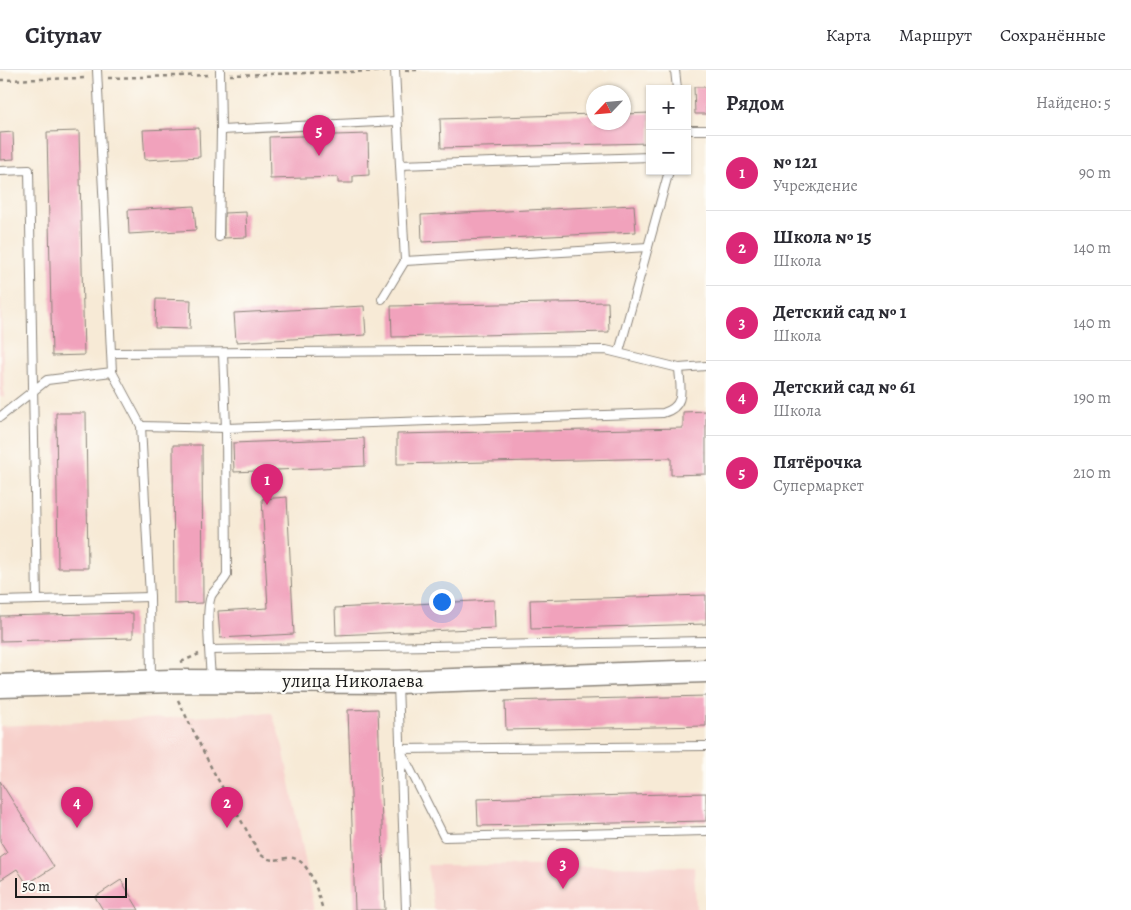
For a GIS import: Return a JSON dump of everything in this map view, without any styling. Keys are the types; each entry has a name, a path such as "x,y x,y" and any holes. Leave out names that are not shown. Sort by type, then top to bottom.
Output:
{"main road":[{"name":"улица Николаева","path":"0,686 211,681 398,682 706,671"}],"lane":[{"path":"97,70 112,372 141,426 150,597 152,682"},
{"path":"219,237 220,70"},
{"path":"382,299 405,261 395,70"},
{"path":"675,70 677,85"},
{"path":"221,130 397,121"},
{"path":"691,130 706,130"},
{"path":"400,165 646,157"},
{"path":"0,170 29,170 37,600"},
{"path":"619,352 668,175"},
{"path":"405,261 648,247"},
{"path":"112,353 606,350 679,368 706,366"},
{"path":"211,681 208,608 212,595 223,584 227,574 224,353"},
{"path":"141,426 226,428 662,413 673,410 680,401 679,368"},
{"path":"0,417 46,380 112,372"},
{"path":"0,601 150,597"},
{"path":"210,650 706,641"},
{"path":"398,682 406,910"},
{"path":"400,749 706,746"},
{"path":"400,749 444,837 706,831"}],"path":[{"path":"192,70 192,76"},
{"path":"176,696 212,769 260,854 268,860 276,861 295,858 301,862 308,870 314,882 323,910"}],"shaded area":[{"path":"0,274 4,397 0,397"},
{"path":"272,713 283,747 315,910 0,910 0,726"},
{"path":"427,865 694,867 696,910 434,910"}],"building":[{"path":"694,87 706,87 706,114 695,114"},
{"path":"646,113 646,143 441,148 440,119 586,114 586,130 631,130 631,114"},
{"path":"199,128 200,157 145,160 143,130"},
{"path":"79,131 84,355 52,356 47,132"},
{"path":"13,132 14,159 0,160 0,133"},
{"path":"368,134 369,175 353,176 353,183 338,183 338,177 270,179 269,137"},
{"path":"634,205 636,232 422,242 421,215"},
{"path":"194,206 196,230 129,234 128,210"},
{"path":"246,212 247,237 224,238 224,213"},
{"path":"156,299 191,300 190,329 155,328"},
{"path":"608,302 609,332 392,337 391,306"},
{"path":"364,306 366,335 236,342 234,313"},
{"path":"706,411 706,474 671,475 671,458 397,464 397,434 683,428 683,412"},
{"path":"56,413 86,413 88,568 58,568"},
{"path":"364,438 365,466 234,472 233,443"},
{"path":"173,445 202,445 203,603 174,604"},
{"path":"287,497 294,634 220,638 218,611 268,608 262,499"},
{"path":"706,595 706,624 531,629 530,600"},
{"path":"494,600 495,628 336,635 335,608"},
{"path":"133,613 133,638 0,641 0,616"},
{"path":"706,696 706,726 506,730 505,701"},
{"path":"378,709 385,910 355,910 348,710"},
{"path":"0,781 54,867 27,884 17,869 0,880 0,858 7,853 0,842"},
{"path":"706,793 706,821 478,826 477,799"},
{"path":"121,880 139,910 103,910 95,897"}],"place":[{"name":"Пятёрочка","path":"319,156"},
{"name":"№ 121","path":"267,505"},
{"name":"Детский сад № 61","path":"77,828"},
{"name":"Школа № 15","path":"227,828"},
{"name":"Детский сад № 1","path":"563,889"}]}
